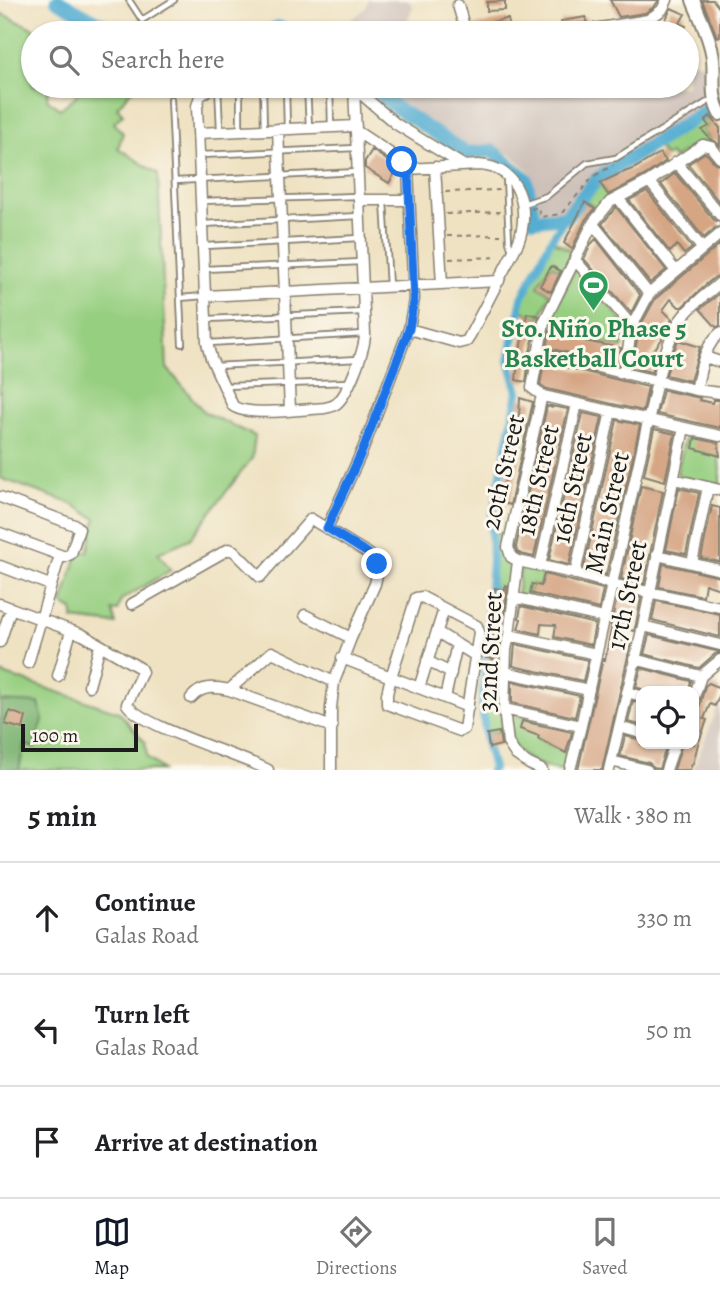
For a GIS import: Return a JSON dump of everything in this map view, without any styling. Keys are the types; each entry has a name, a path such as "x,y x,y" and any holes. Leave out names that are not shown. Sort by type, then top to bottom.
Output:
{"street":[{"path":"643,21 649,20 662,10 667,0"},
{"path":"693,0 711,50 717,57 714,98 720,114"},
{"path":"458,5 463,21"},
{"path":"200,98 198,133 207,343 214,366 232,403 238,409 257,411 334,406 341,398 364,348 354,98"},
{"path":"365,98 384,116 463,166"},
{"path":"198,133 356,128 408,169 414,299 409,329 363,449 327,528"},
{"path":"283,129 279,151 290,410"},
{"path":"720,158 711,146 700,146 649,181 610,202 593,224 544,322 533,388 542,395 577,404 720,436"},
{"path":"676,162 720,215"},
{"path":"408,169 488,165 506,174 514,182 524,204 523,227 512,239 512,255 469,338 460,343 409,329"},
{"path":"435,167 442,284"},
{"path":"649,181 702,248"},
{"path":"359,198 409,200"},
{"path":"618,198 675,270"},
{"path":"593,224 649,293"},
{"path":"624,373 632,326 649,293 720,234"},
{"path":"575,260 632,326"},
{"path":"205,296 499,281"},
{"name":"Main Street","path":"570,770 665,353 676,326 688,311 720,283"},
{"path":"696,390 710,344 720,333"},
{"path":"537,353 696,390 720,393"},
{"path":"705,357 720,362"},
{"name":"20th Street","path":"514,559 508,547 542,395"},
{"name":"18th Street","path":"541,566 577,404"},
{"name":"16th Street","path":"575,574 611,411"},
{"name":"17th Street","path":"610,766 643,626 684,428"},
{"path":"674,479 720,490"},
{"path":"692,563 708,487"},
{"path":"0,497 79,529 71,554 64,557 0,533"},
{"path":"132,604 229,549 260,577 311,519 369,554 377,564 378,577 334,682 331,770"},
{"path":"28,663 60,555"},
{"path":"657,555 720,570"},
{"path":"514,559 612,584 720,607"},
{"name":"32nd Street","path":"514,559 513,597 504,672 508,743 516,755 542,770"},
{"path":"0,566 50,585"},
{"path":"422,597 444,609 477,626 479,632 464,729 460,731 387,704 391,677 416,598 422,597"},
{"path":"513,597 604,618"},
{"path":"0,604 83,635 141,669 127,704 131,710 161,728 254,762 268,770"},
{"path":"0,642 11,608"},
{"path":"419,688 444,609"},
{"path":"305,615 351,638"},
{"path":"643,626 720,645"},
{"path":"58,676 71,631"},
{"path":"437,632 476,656"},
{"path":"509,635 596,654"},
{"path":"446,698 457,644"},
{"path":"89,686 100,645"},
{"path":"229,690 272,652 334,682"},
{"path":"342,658 468,707"},
{"path":"634,659 701,676"},
{"path":"698,686 701,676 720,660"},
{"path":"427,661 451,673"},
{"path":"504,672 589,690"},
{"path":"191,698 200,690 213,687 229,690 332,727"},
{"path":"627,692 636,695"},
{"path":"504,709 582,726"},
{"path":"619,727 636,732"},
{"path":"666,770 673,749"},
{"path":"610,766 647,770"}],"lane":[{"path":"129,0 142,20 173,0"},
{"path":"217,98 220,132"},
{"path":"240,98 240,131"},
{"path":"263,98 264,130"},
{"path":"283,129 284,98"},
{"path":"308,98 309,128"},
{"path":"330,98 331,127"},
{"path":"524,204 553,193 587,163 616,158 714,98"},
{"path":"171,99 182,344"},
{"path":"199,155 357,148"},
{"path":"175,181 358,172"},
{"path":"506,174 507,212 512,239"},
{"path":"201,202 359,198"},
{"path":"384,200 388,287"},
{"path":"202,224 360,216"},
{"path":"203,246 361,238"},
{"path":"204,269 362,262"},
{"path":"180,298 205,296"},
{"path":"206,319 364,312"},
{"path":"207,343 365,334"},
{"path":"214,366 360,359"},
{"path":"224,386 349,382"}],"path":[{"path":"437,192 506,190"},
{"path":"438,214 507,212"},
{"path":"439,236 512,239"},
{"path":"440,260 512,255"},
{"path":"616,320 609,326 609,332 615,340 628,344"}],"shaded area":[{"path":"368,0 408,0 413,6 407,21 349,21 366,8"},
{"path":"699,62 708,65 711,103 592,176 561,213 541,215 530,172 513,156 491,146 464,146 392,98 699,98"},
{"path":"720,702 720,770 693,770 693,769"}],"green space":[{"path":"0,13 21,23 21,98 47,98 60,109 74,98 125,98 117,107 123,114 114,123 123,133 118,148 158,174 167,368 204,412 255,436 252,458 190,539 158,553 171,570 121,600 117,611 112,610 116,624 73,619 73,610 62,604 78,552 88,552 96,519 72,504 0,478"},
{"path":"709,109 711,115 704,120 708,126 702,130 712,144 699,142 673,159 670,154 665,157 656,144"},
{"path":"599,181 609,197 598,209 584,201"},
{"path":"552,240 572,251 563,270 551,265 538,286 551,294 540,317 521,311 524,298"},
{"path":"578,269 626,325 622,348 547,328 547,322"},
{"path":"686,432 715,439 719,455 720,485 680,477 677,473"},
{"path":"494,533 507,535 515,562 512,585 505,585 504,590 492,588"},
{"path":"521,565 543,570 541,586 532,584 528,598 517,596"},
{"path":"486,658 501,661 500,684 486,683"},
{"path":"0,673 119,712 145,742 147,757 163,770 19,770 24,744 34,748 0,701"},
{"path":"496,692 501,692 502,731 483,735 483,696 495,696"},
{"path":"0,701 39,703 43,720 34,748 24,744 19,770 0,770"},
{"path":"508,712 544,723 538,739 569,754 564,770 541,765 520,752 511,737"}],"building":[{"path":"610,0 659,0 645,13 619,17"},
{"path":"702,0 713,0 720,9 720,36 717,37"},
{"path":"505,1 505,10 487,11 487,2"},
{"path":"671,8 685,14 681,21 665,21"},
{"path":"586,17 587,21 561,21"},
{"path":"710,116 720,128 720,146 702,130 709,126 705,121"},
{"path":"372,150 398,168 389,183 365,168 365,161"},
{"path":"660,153 666,161 608,195 600,183 635,168"},
{"path":"704,153 720,165 720,203 688,164"},
{"path":"675,173 714,220 720,222 720,227 704,238 661,184"},
{"path":"647,191 692,248 684,254 677,245 670,252 629,200"},
{"path":"585,202 595,209 586,219 572,249 564,243"},
{"path":"616,207 666,270 650,283 602,224"},
{"path":"596,239 640,295 631,313 584,259"},
{"path":"720,244 720,276 715,277 682,307 671,299 663,310 672,319 648,358 658,352 652,372 632,368 639,328 655,299"},
{"path":"551,266 561,271 551,292 540,286"},
{"path":"720,293 720,326 716,327 700,309"},
{"path":"527,313 539,316 526,382 516,380"},
{"path":"550,331 621,348 618,364 547,348"},
{"path":"678,340 700,347 690,381 666,375"},
{"path":"544,362 648,387 643,411 547,389 540,385"},
{"path":"663,390 712,403 713,400 720,400 720,428 657,414"},
{"path":"520,398 533,402 510,505 500,502 519,416"},
{"path":"547,406 568,409 534,557 517,552 516,547"},
{"path":"583,413 602,417 569,565 549,560"},
{"path":"617,420 640,425 606,575 584,568"},
{"path":"654,429 675,434 665,481 644,475"},
{"path":"695,438 718,443 720,456 693,448"},
{"path":"641,486 663,491 644,584 621,579"},
{"path":"679,488 699,493 686,554 666,550"},
{"path":"712,506 720,508 720,562 701,558"},
{"path":"663,564 720,577 720,589 705,584 703,596 659,587"},
{"path":"544,574 603,589 599,609 530,593 532,584 541,586"},
{"path":"505,585 508,586 501,622 491,620 495,588 505,590"},
{"path":"618,593 641,598 636,624 634,631 624,628 620,640 631,643 602,770 578,770 603,659 605,660"},
{"path":"656,601 720,614 720,637 652,620"},
{"path":"521,606 595,624 591,645 554,637 556,625 541,624 540,634 518,629"},
{"path":"489,634 501,637 498,660 486,658"},
{"path":"649,635 720,653 699,668 644,654"},
{"path":"515,644 588,660 583,681 513,666"},
{"path":"641,668 691,681 690,686 636,686"},
{"path":"512,681 580,696 575,717 512,703"},
{"path":"709,683 720,688 720,694 715,706 710,704 699,741 699,708 705,686"},
{"path":"633,701 636,702 636,724 628,722"},
{"path":"10,711 26,717 23,729 5,724"},
{"path":"522,721 572,732 566,753 538,739 539,736 520,729"},
{"path":"499,732 501,745 489,748 487,734"},
{"path":"625,736 636,739 636,749 665,749 659,769 649,763 620,756"},
{"path":"680,749 697,749 690,770 674,770"}],"waterway":[{"path":"57,0 96,21"},
{"path":"384,98 466,153 492,151 526,179 534,220 566,217 597,179 720,102"},
{"path":"491,770 493,768 486,742 482,704 492,561 491,522 518,392 509,360 522,298 551,240 566,217"}],"place":[{"name":"Sto. Niño Phase 5 Basketball Court","path":"594,312"}],"route":[{"path":"377,564 369,554 327,528 363,449 412,315 414,299 408,169 402,162"}]}
